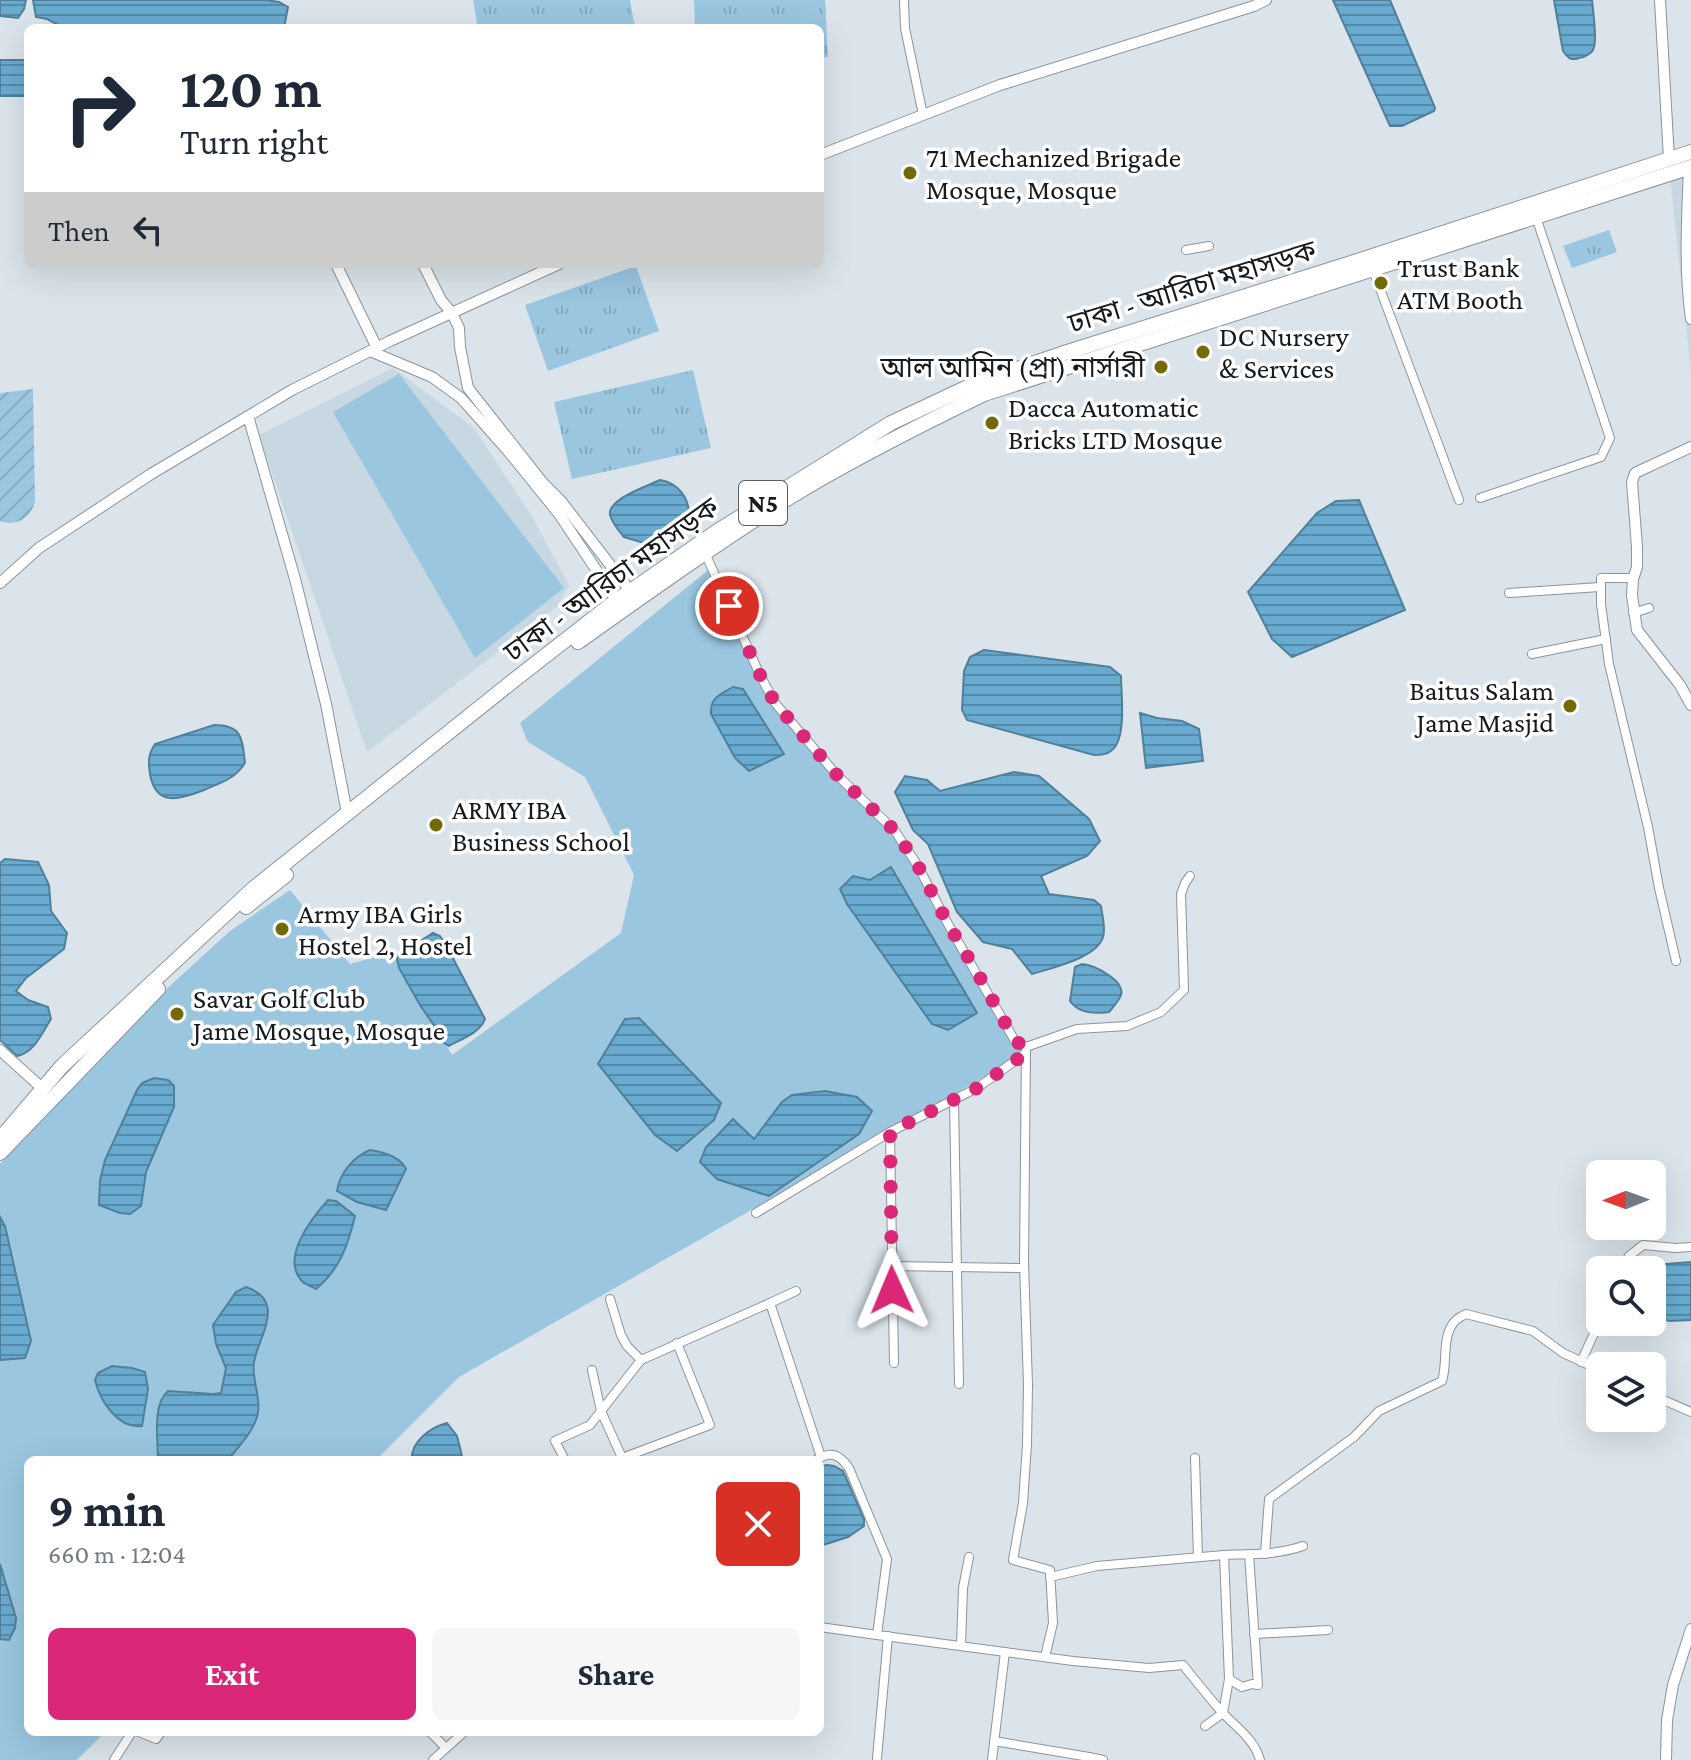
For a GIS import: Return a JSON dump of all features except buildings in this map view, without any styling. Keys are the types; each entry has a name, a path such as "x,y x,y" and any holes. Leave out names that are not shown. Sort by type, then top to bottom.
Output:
{"highway":[{"name":"ঢাকা - আরিচা মহাসড়ক","path":"0,1139 47,1094 62,1066 254,888 347,813 617,601 716,532 891,423 974,384 1691,152"},
{"name":"ঢাকা - আরিচা মহাসড়ক","path":"705,553 790,497 908,431 984,394 1690,167"},
{"name":"N5","path":"0,1153 47,1094 211,936 561,654 705,553"}],"street":[{"path":"904,0 905,28 923,115"},
{"path":"824,153 1000,85 1266,0"},
{"path":"1660,0 1669,159"},
{"path":"1690,167 1686,247 1691,319"},
{"path":"1480,498 1601,457 1610,438 1536,217"},
{"path":"1186,250 1209,246"},
{"path":"338,268 373,350 432,377 461,398 559,514 617,601"},
{"path":"425,268 459,328 468,388 631,592"},
{"path":"0,583 39,548 164,466 292,390 550,268"},
{"path":"1373,270 1459,500"},
{"path":"248,416 295,579 326,704 347,813"},
{"path":"1691,447 1635,473 1632,482 1637,567 1632,595 1637,630 1680,685 1691,705"},
{"path":"705,553 775,703 836,774 895,831 918,866 1015,1041 1026,1050"},
{"path":"1634,578 1603,577 1600,587 1609,664 1676,961"},
{"path":"1509,593 1600,587"},
{"path":"1633,613 1649,608"},
{"path":"1532,654 1606,639"},
{"path":"756,1213 890,1132 977,1088 1026,1050 1077,1029 1127,1026 1161,1012 1184,990 1181,894 1190,876"},
{"path":"0,1050 47,1094"},
{"path":"1026,1050 1024,1268 1027,1444 1023,1503 1013,1560 1050,1570 1053,1623 1045,1657"},
{"path":"954,1100 959,1384"},
{"path":"890,1132 894,1363"},
{"path":"1629,1256 1643,1245 1691,1247"},
{"path":"891,1266 1024,1268"},
{"path":"563,1456 555,1441 590,1425 641,1360 796,1291"},
{"path":"610,1299 621,1335 641,1360"},
{"path":"770,1303 818,1456"},
{"path":"1265,1554 1269,1499 1354,1437 1379,1411 1442,1381 1446,1343 1455,1320 1466,1314 1533,1331 1563,1353 1586,1364"},
{"path":"1581,1362 1593,1336"},
{"path":"631,1456 710,1425 677,1343"},
{"path":"592,1370 601,1411 622,1456"},
{"path":"1666,1401 1691,1412"},
{"path":"824,1457 838,1455 844,1461 887,1559 877,1635"},
{"path":"1195,1458 1198,1557"},
{"path":"1050,1577 1097,1566 1265,1554 1303,1546"},
{"path":"1229,1679 1242,1687 1258,1685 1249,1554"},
{"path":"1205,1726 1223,1713 1229,1679 1224,1555"},
{"path":"961,1646 963,1588 969,1557"},
{"path":"824,1627 1149,1668 1183,1665 1257,1749 1260,1760"},
{"path":"1666,1760 1667,1720 1673,1685 1691,1629"},
{"path":"1254,1634 1328,1630"},
{"path":"877,1758 888,1636"},
{"path":"992,1760 1005,1652"},
{"path":"114,1760 129,1736"},
{"path":"434,1736 446,1748"},
{"path":"433,1760 460,1736"},
{"path":"994,1741 1103,1760"}],"shaded area":[{"path":"0,0 26,0 18,18 0,16"},
{"path":"33,0 266,0 288,7 285,24 56,24 36,17"},
{"path":"1333,0 1390,0 1434,111 1402,126 1390,126"},
{"path":"1554,0 1592,0 1595,43 1588,54 1572,59 1563,51"},
{"path":"0,60 24,60 24,96 0,96"},
{"path":"1691,171 1691,372 1670,177"},
{"path":"393,368 474,428 531,515 569,585 558,606 367,752 259,435"},
{"path":"660,480 673,484 682,492 687,503 689,514 682,535 673,542 661,545 624,537 612,521 611,509 621,498"},
{"path":"1359,500 1405,610 1292,657 1272,639 1248,592 1317,513 1336,501"},
{"path":"984,650 1110,667 1121,676 1122,715 1117,744 1108,753 1094,755 967,720 962,710 964,671 970,657"},
{"path":"733,687 743,689 784,754 749,771 735,758 711,714 714,700"},
{"path":"1140,713 1182,721 1199,729 1203,761 1146,768"},
{"path":"214,725 231,728 239,735 245,763 237,773 187,796 171,798 158,792 153,785 149,766 155,744"},
{"path":"1014,772 1039,776 1089,819 1100,841 1087,856 1041,876 1049,894 1094,900 1101,906 1103,937 1092,951 1083,956 1032,974 1012,949 983,942 957,912 928,844 913,830 895,792 905,776 927,780 940,791"},
{"path":"5,859 38,862 49,885 51,911 67,933 64,949 26,978 16,991 28,1000 48,1007 51,1019 33,1047 17,1056 0,1040 0,863"},
{"path":"891,867 977,1013 948,1030 932,1024 847,904 840,889 853,876 870,880"},
{"path":"433,933 440,936 446,945 485,1019 475,1032 449,1046 443,1042 420,1005 397,959"},
{"path":"1082,964 1101,970 1114,979 1121,989 1121,995 1109,1012 1083,1011 1070,1001 1075,967"},
{"path":"639,1018 721,1103 714,1120 677,1151 655,1135 598,1064 625,1019"},
{"path":"154,1078 168,1080 174,1086 174,1107 146,1172 141,1206 130,1214 120,1213 99,1205 105,1160 137,1090 142,1083"},
{"path":"825,1091 857,1097 872,1111 859,1134 769,1196 717,1179 700,1162 706,1147 733,1119 754,1139 782,1102 792,1095"},
{"path":"370,1150 386,1153 406,1169 386,1210 357,1202 337,1191 348,1166"},
{"path":"328,1200 336,1201 355,1216 342,1256 316,1289 304,1283 297,1274 296,1251 307,1228"},
{"path":"0,1217 5,1226 31,1341 25,1358 0,1360"},
{"path":"1691,1262 1691,1320 1666,1320 1666,1264"},
{"path":"246,1287 258,1293 268,1310 254,1362 259,1406 254,1425 231,1456 158,1456 158,1413 168,1391 221,1393 226,1368 216,1344 213,1325 236,1292"},
{"path":"112,1366 145,1372 148,1389 142,1426 133,1426 118,1418 101,1396 95,1380 98,1373"},
{"path":"447,1423 457,1436 462,1456 412,1456 418,1441 434,1428"},
{"path":"824,1465 843,1471 864,1519 864,1526 848,1537 824,1545"},
{"path":"0,1564 16,1618 9,1640 0,1639"}],"green space":[{"path":"473,0 630,0 634,24 477,24"},
{"path":"694,0 825,0 828,57 824,58 824,24 695,24"},
{"path":"1609,230 1617,252 1572,268 1563,246"},
{"path":"637,268 659,331 548,371 525,305"},
{"path":"693,370 711,448 572,479 554,402"},
{"path":"399,374 564,588 475,658 333,412"},
{"path":"33,389 35,502 22,520 6,523 0,521 0,393"},
{"path":"713,566 775,703 908,851 1026,1053 459,1377 380,1456 24,1456 24,1736 101,1736 77,1760 0,1760 0,1164 90,1059 230,931 290,890 350,964 393,952 452,1055 621,933 634,875 585,777 528,742 520,723"}],"place":[{"name":"71 Mechanized Brigade Mosque, Mosque","path":"910,173"},
{"name":"Trust Bank ATM Booth","path":"1381,283"},
{"name":"DC Nursery & Services","path":"1203,352"},
{"name":"আল আমিন (প্রা) নার্সারী","path":"1161,367"},
{"name":"Dacca Automatic Bricks LTD Mosque","path":"992,423"},
{"name":"Baitus Salam Jame Masjid","path":"1570,706"},
{"name":"ARMY IBA Business School","path":"436,825"},
{"name":"Army IBA Girls Hostel 2, Hostel","path":"282,929"},
{"name":"Savar Golf Club Jame Mosque, Mosque","path":"177,1014"}],"route":[{"path":"729,606 775,703 836,774 895,831 918,866 1015,1041 1026,1047 1026,1053 977,1088 890,1132 892,1290"}]}
